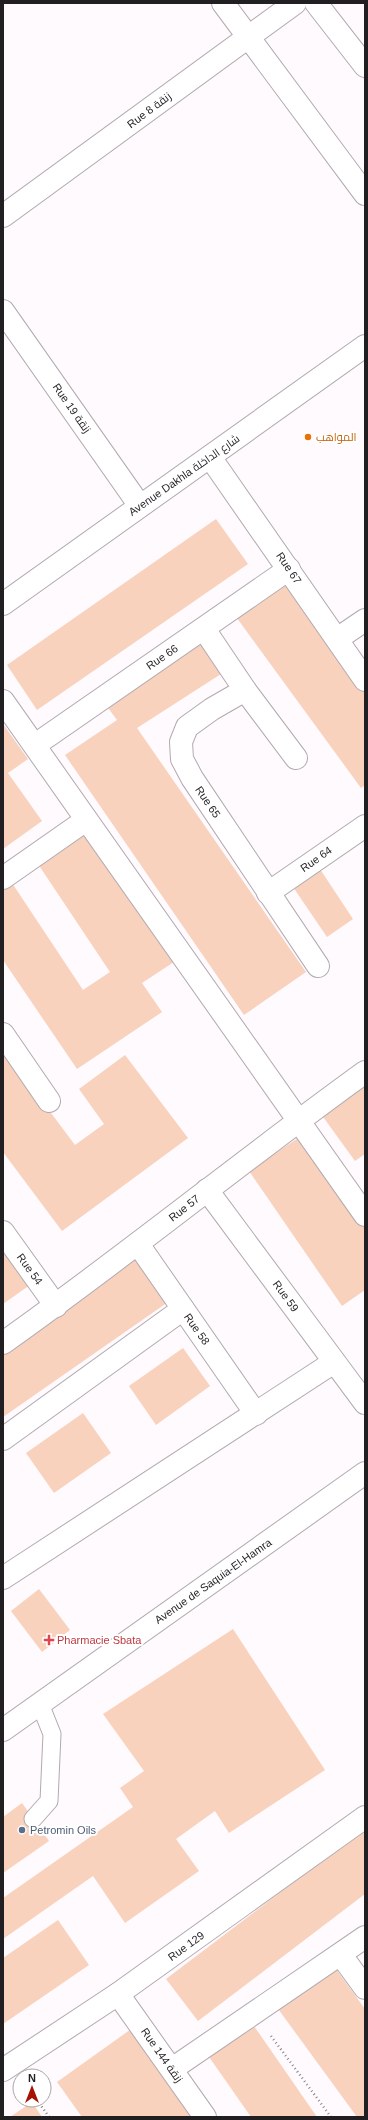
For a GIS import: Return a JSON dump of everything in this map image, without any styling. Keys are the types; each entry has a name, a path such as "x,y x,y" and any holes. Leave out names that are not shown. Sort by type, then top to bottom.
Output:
{"street":[{"path":"223,3 365,194"},
{"name":"Rue 8 زنقة","path":"3,216 294,3"},
{"path":"316,3 365,66"},
{"name":"Rue 19 زنقة","path":"3,311 140,506"},
{"name":"Avenue Dakhla شارع الداخلة","path":"3,604 365,346"},
{"name":"Rue 67","path":"210,457 365,680"},
{"name":"Rue 66","path":"35,744 289,569"},
{"path":"337,639 365,620"},
{"path":"204,629 246,690 296,758"},
{"name":"Rue 65","path":"246,690 187,727 181,742 182,758 192,778 318,966"},
{"path":"3,701 35,744 86,820 171,938 365,1215"},
{"path":"3,878 86,820"},
{"name":"Rue 64","path":"268,893 365,826"},
{"path":"3,1034 50,1101"},
{"name":"Rue 57","path":"3,1343 56,1306 298,1120 365,1072"},
{"name":"Rue 59","path":"208,1190 365,1403"},
{"name":"Rue 54","path":"3,1232 56,1306"},
{"name":"Rue 58","path":"138,1244 256,1414"},
{"path":"3,1440 183,1309"},
{"path":"3,1578 334,1362"},
{"name":"Avenue de Saquia-El-Hamra","path":"3,1730 365,1473"},
{"name":"Rue 129","path":"3,2070 118,1994 365,1817"},
{"path":"172,2069 341,1955 365,1937"},
{"path":"341,1955 365,1988"},
{"name":"Rue 144 زنقة","path":"118,1994 205,2117"}],"lane":[{"path":"33,1819 49,1800 52,1734 40,1704"}],"path":[{"path":"254,2013 331,2117"},
{"path":"43,2108 49,2117"}],"building":[{"path":"216,519 248,564 37,710 7,665"},
{"path":"283,578 365,691 365,785 361,788 234,614"},
{"path":"198,636 221,674 137,728 306,972 244,1015 65,755 117,720 103,701"},
{"path":"3,724 28,759 8,773 42,821 3,849"},
{"path":"86,823 177,960 142,983 162,1012 77,1069 3,960 3,888 12,883 83,990 110,972 34,858"},
{"path":"320,869 353,919 327,937 293,887"},
{"path":"3,1049 75,1145 104,1124 79,1089 125,1055 188,1138 62,1231 3,1152"},
{"path":"365,1084 365,1154 355,1161 321,1114"},
{"path":"304,1134 365,1223 365,1290 342,1306 249,1171"},
{"path":"3,1247 30,1285 3,1304"},
{"path":"139,1253 171,1300 3,1417 3,1347"},
{"path":"183,1348 210,1386 156,1425 129,1386"},
{"path":"83,1413 111,1453 54,1493 26,1453"},
{"path":"39,1589 70,1630 42,1652 11,1611"},
{"path":"233,1629 325,1770 229,1833 215,1811 176,1839 199,1871 125,1923 93,1876 3,1939 3,1898 133,1807 120,1788 144,1771 103,1714"},
{"name":"Petromin Oils","path":"22,1803 49,1841 3,1873 3,1817"},
{"path":"365,1828 365,1894 198,2021 166,1979"},
{"path":"58,1920 89,1965 3,2024 3,1958"},
{"path":"333,1965 365,2009 365,2117 357,2117 276,2006"},
{"path":"252,2023 317,2117 251,2117 207,2054"},
{"path":"134,2027 198,2117 82,2117 57,2082"},
{"path":"23,2108 36,2108 42,2117 10,2117"}],"place":[{"name":"المواهب","path":"308,437"},
{"name":"Pharmacie Sbata","path":"49,1640"},
{"name":"Petromin Oils","path":"22,1830"}]}
